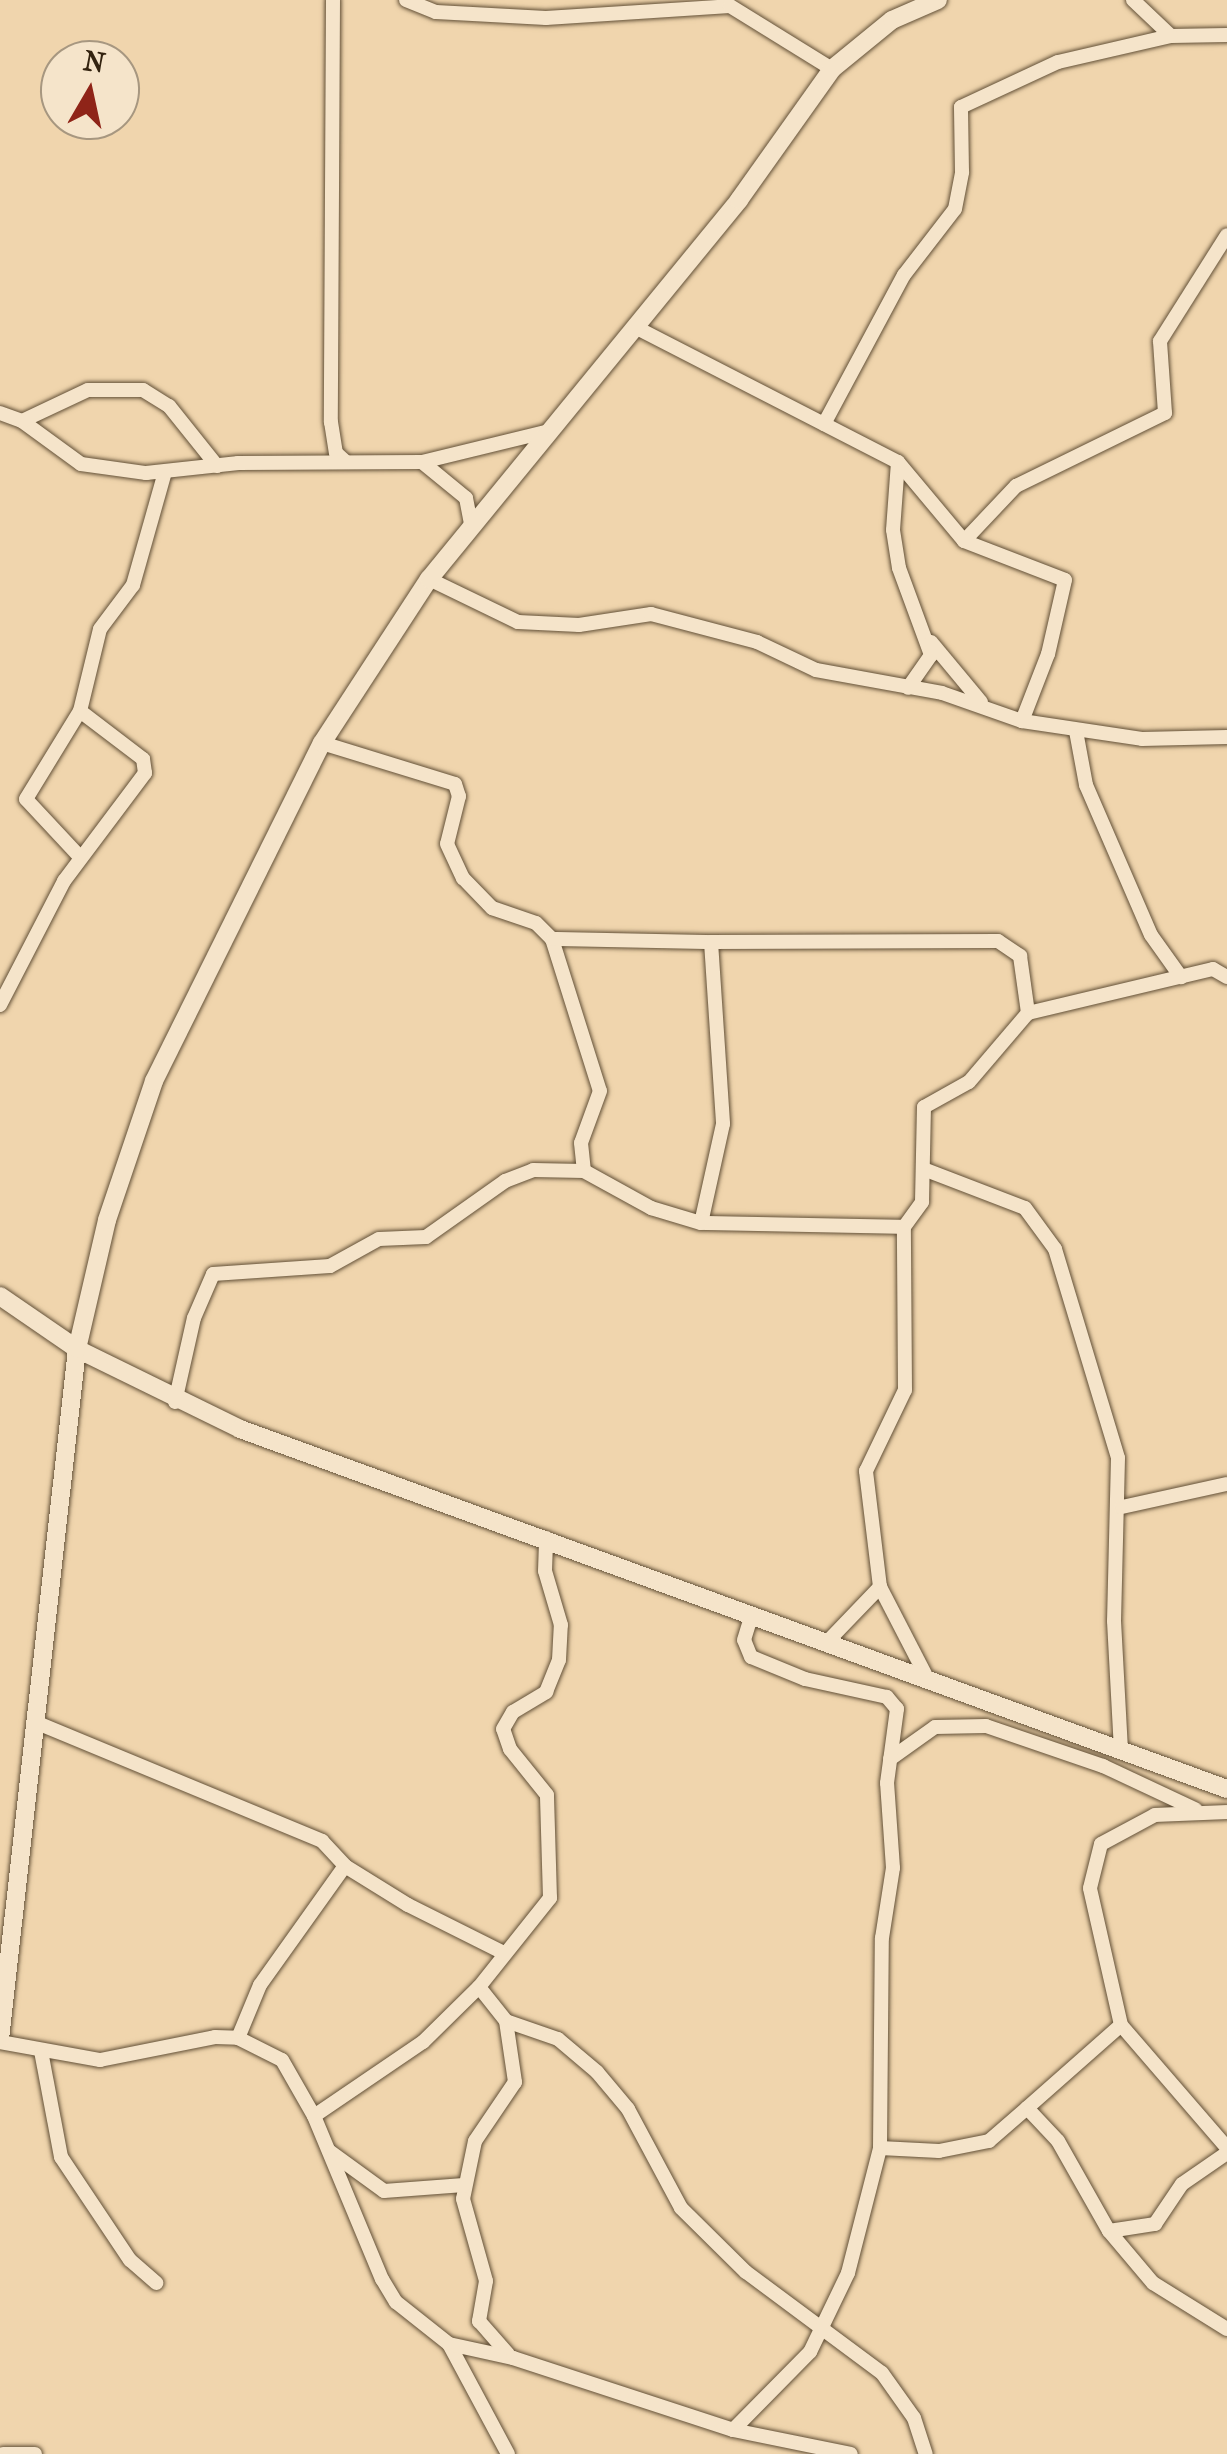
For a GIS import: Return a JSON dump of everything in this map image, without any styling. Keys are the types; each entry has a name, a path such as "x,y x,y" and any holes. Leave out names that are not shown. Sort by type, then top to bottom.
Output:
{"street":[{"path":"333,0 331,422 336,453 346,462"},
{"path":"406,0 449,6 598,7 686,2 736,8 832,69"},
{"path":"892,20 901,0"},
{"path":"508,2454 448,2344 396,2302 348,2209 314,2116 282,2060 238,2038 191,2039 114,2059 41,2052 0,2041 77,1349 108,1220 144,1104 322,744 429,579 471,523 739,200 832,69 892,20 938,0"},
{"path":"1133,0 1171,36"},
{"path":"824,424 904,276 955,209 962,172 960,107 1058,62 1171,36 1227,35"},
{"path":"964,541 1016,486 1165,413 1160,341 1227,235"},
{"path":"635,327 898,462 964,541 1065,580 1048,654 1022,721"},
{"path":"8,418 88,390 142,390 169,406 216,466"},
{"path":"8,418 81,464 165,472 216,466 422,462 549,431"},
{"path":"422,462 466,498 471,523"},
{"path":"898,462 893,530 899,568 930,642 982,703"},
{"path":"80,858 26,799 80,712 100,630 133,585 165,472"},
{"path":"429,579 518,622 566,626 651,614 757,642 816,670 982,703 1022,721 1142,739 1227,737"},
{"path":"908,688 926,666 930,642"},
{"path":"0,1005 80,858 146,766 80,712"},
{"path":"1076,732 1086,785 1151,934 1181,977"},
{"path":"322,744 455,784 459,796 447,844 463,878 492,908 536,923 552,940 600,1091 581,1144 584,1171"},
{"path":"552,940 998,941 1020,956 1028,1013"},
{"path":"701,1224 723,1124 711,942"},
{"path":"174,1402 194,1318 213,1274 330,1266 379,1238 426,1237 505,1181 533,1170 584,1171 651,1208 701,1224 904,1227 918,1215 926,1170 926,1102 969,1082 1028,1013 1214,968 1227,977"},
{"path":"926,1170 1025,1208 1050,1239 1118,1458 1122,1507 1114,1621 1121,1749"},
{"path":"904,1227 904,1390 866,1471 880,1587 925,1674"},
{"path":"0,1296 77,1349 174,1402 331,1465 546,1538 1224,1785"},
{"path":"1122,1507 1227,1484"},
{"path":"314,2116 423,2042 479,1987 502,1952 550,1898 547,1796 503,1729 512,1712 546,1692 559,1660 561,1624 545,1572 546,1538"},
{"path":"829,1640 880,1587"},
{"path":"733,2430 787,2380 823,2330 848,2273 880,2148 882,1938 893,1868 890,1759 898,1714 892,1700 805,1679 751,1657 744,1640 752,1614"},
{"path":"34,1722 306,1833 345,1866 502,1952"},
{"path":"890,1759 916,1734 935,1728 986,1726 1103,1766 1200,1812"},
{"path":"1109,2231 1155,2224 1182,2184 1227,2150 1121,2025 1090,1888 1101,1844 1140,1819 1227,1812"},
{"path":"238,2038 260,1984 345,1866"},
{"path":"479,1987 506,2021 515,2082 475,2141 464,2185 464,2217 486,2282 480,2321 513,2358"},
{"path":"506,2021 558,2039 597,2072 628,2109 687,2215 746,2272 893,2386 914,2418 926,2454"},
{"path":"880,2148 940,2151 990,2141 1121,2025"},
{"path":"41,2052 61,2157 130,2260 156,2283"},
{"path":"1027,2108 1058,2142 1109,2231 1162,2293 1227,2329"},
{"path":"327,2149 384,2191 464,2185"},
{"path":"448,2344 513,2358 733,2430 851,2454"},
{"path":"3,2454 36,2454"}]}
